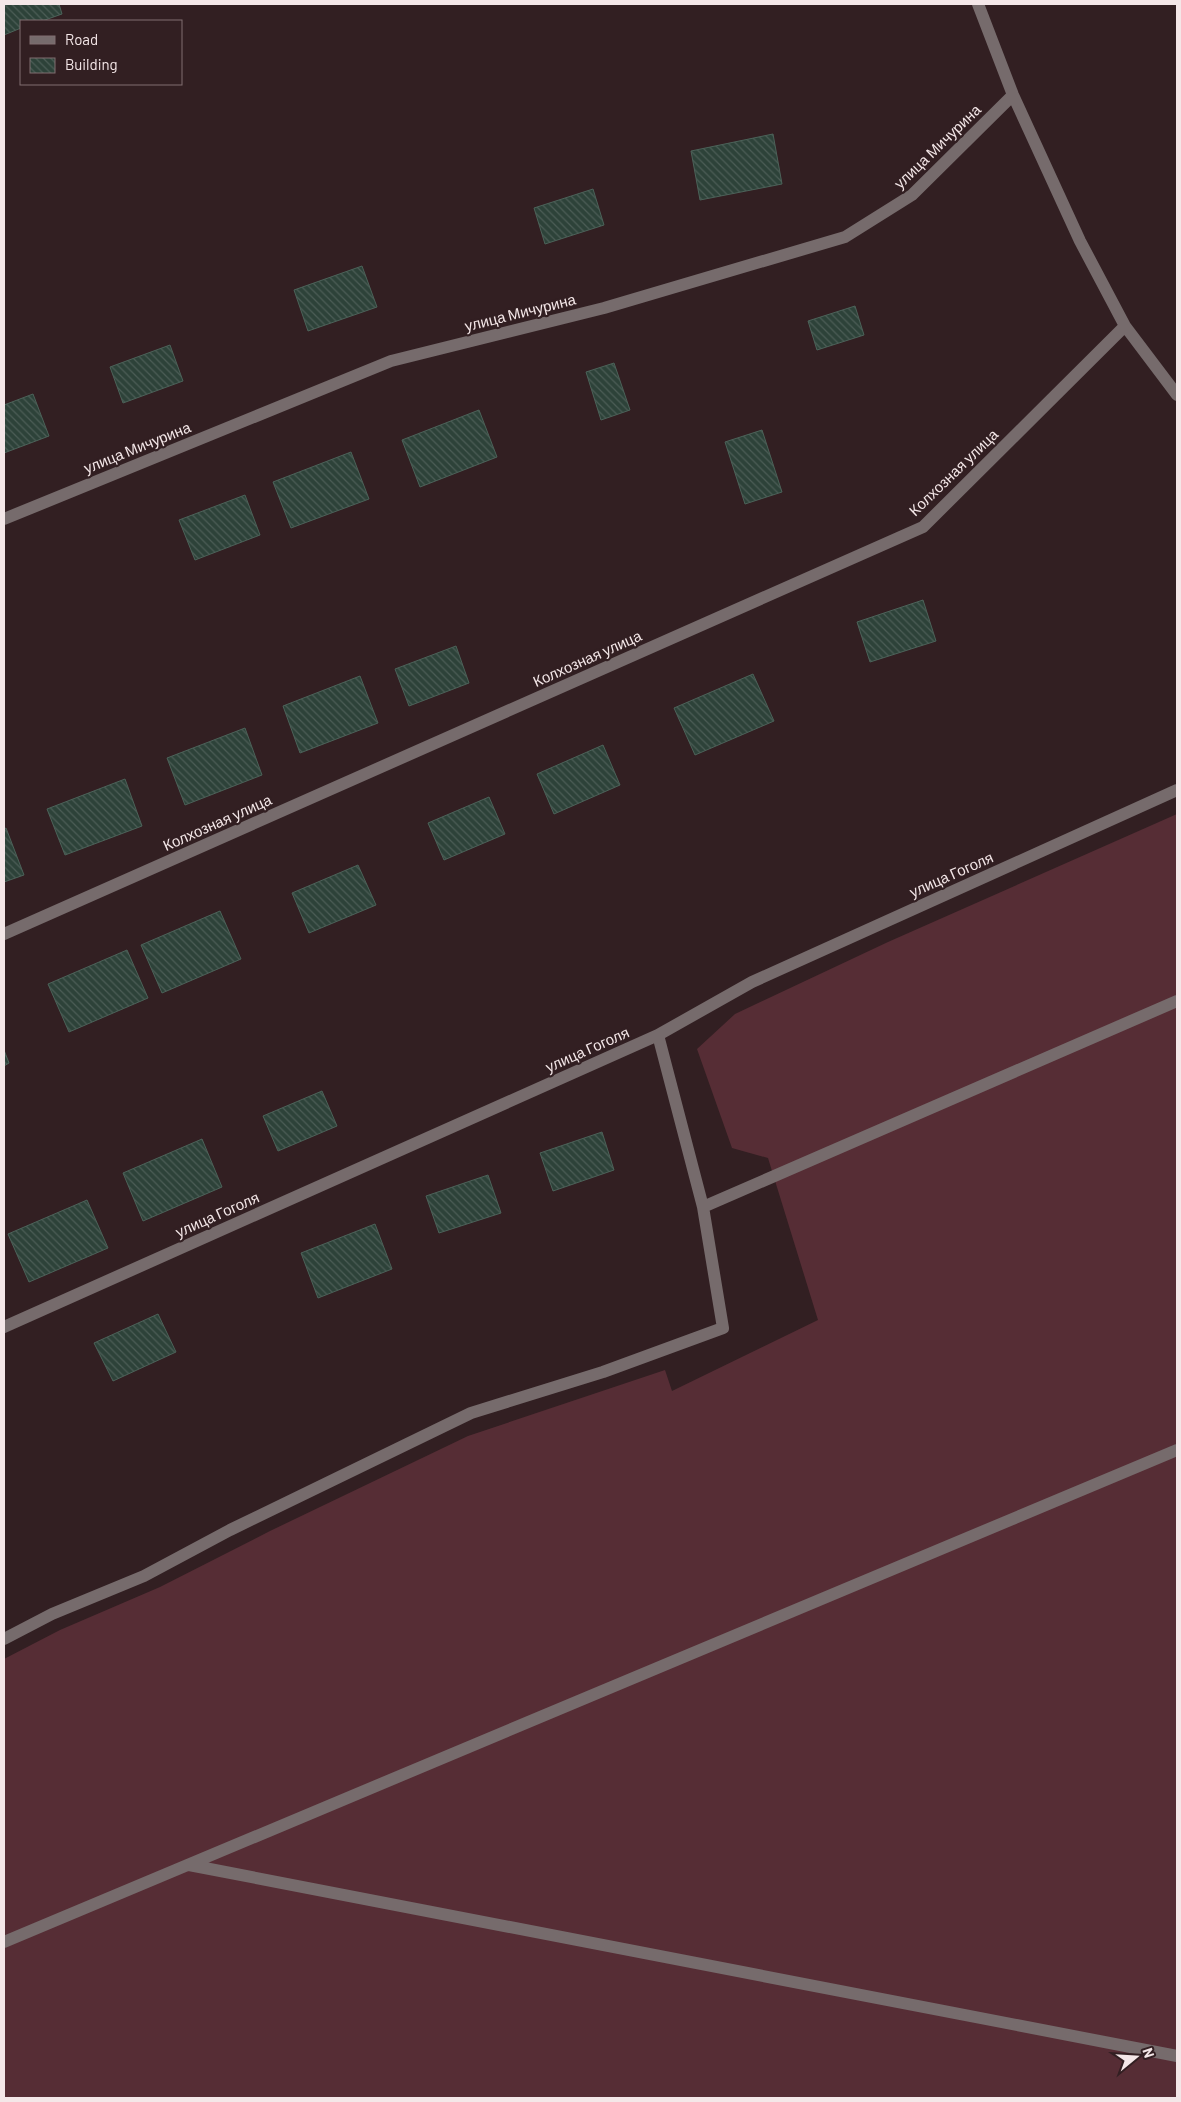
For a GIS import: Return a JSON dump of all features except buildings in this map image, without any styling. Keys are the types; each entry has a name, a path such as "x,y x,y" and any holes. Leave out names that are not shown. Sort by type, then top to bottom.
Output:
{"street":[{"path":"978,4 1013,95 1080,241 1125,326 1177,395"},
{"name":"улица Мичурина","path":"4,519 390,361 604,308 845,237 912,195 1013,95"},
{"name":"Колхозная улица","path":"4,934 923,527 1125,326"},
{"name":"улица Гоголя","path":"4,1326 658,1035 752,982 1177,790"},
{"path":"703,1207 1177,1001"},
{"path":"4,1639 52,1614 144,1576 230,1530 471,1413 602,1372 723,1328 703,1207 658,1035"},
{"path":"4,1942 1177,1450"},
{"path":"189,1865 1177,2056"}],"shaded area":[{"path":"1177,814 1177,2098 4,2098 4,1659 60,1630 160,1587 270,1531 468,1436 665,1370 672,1391 818,1320 768,1158 732,1148 697,1049 735,1014 888,942"}]}
